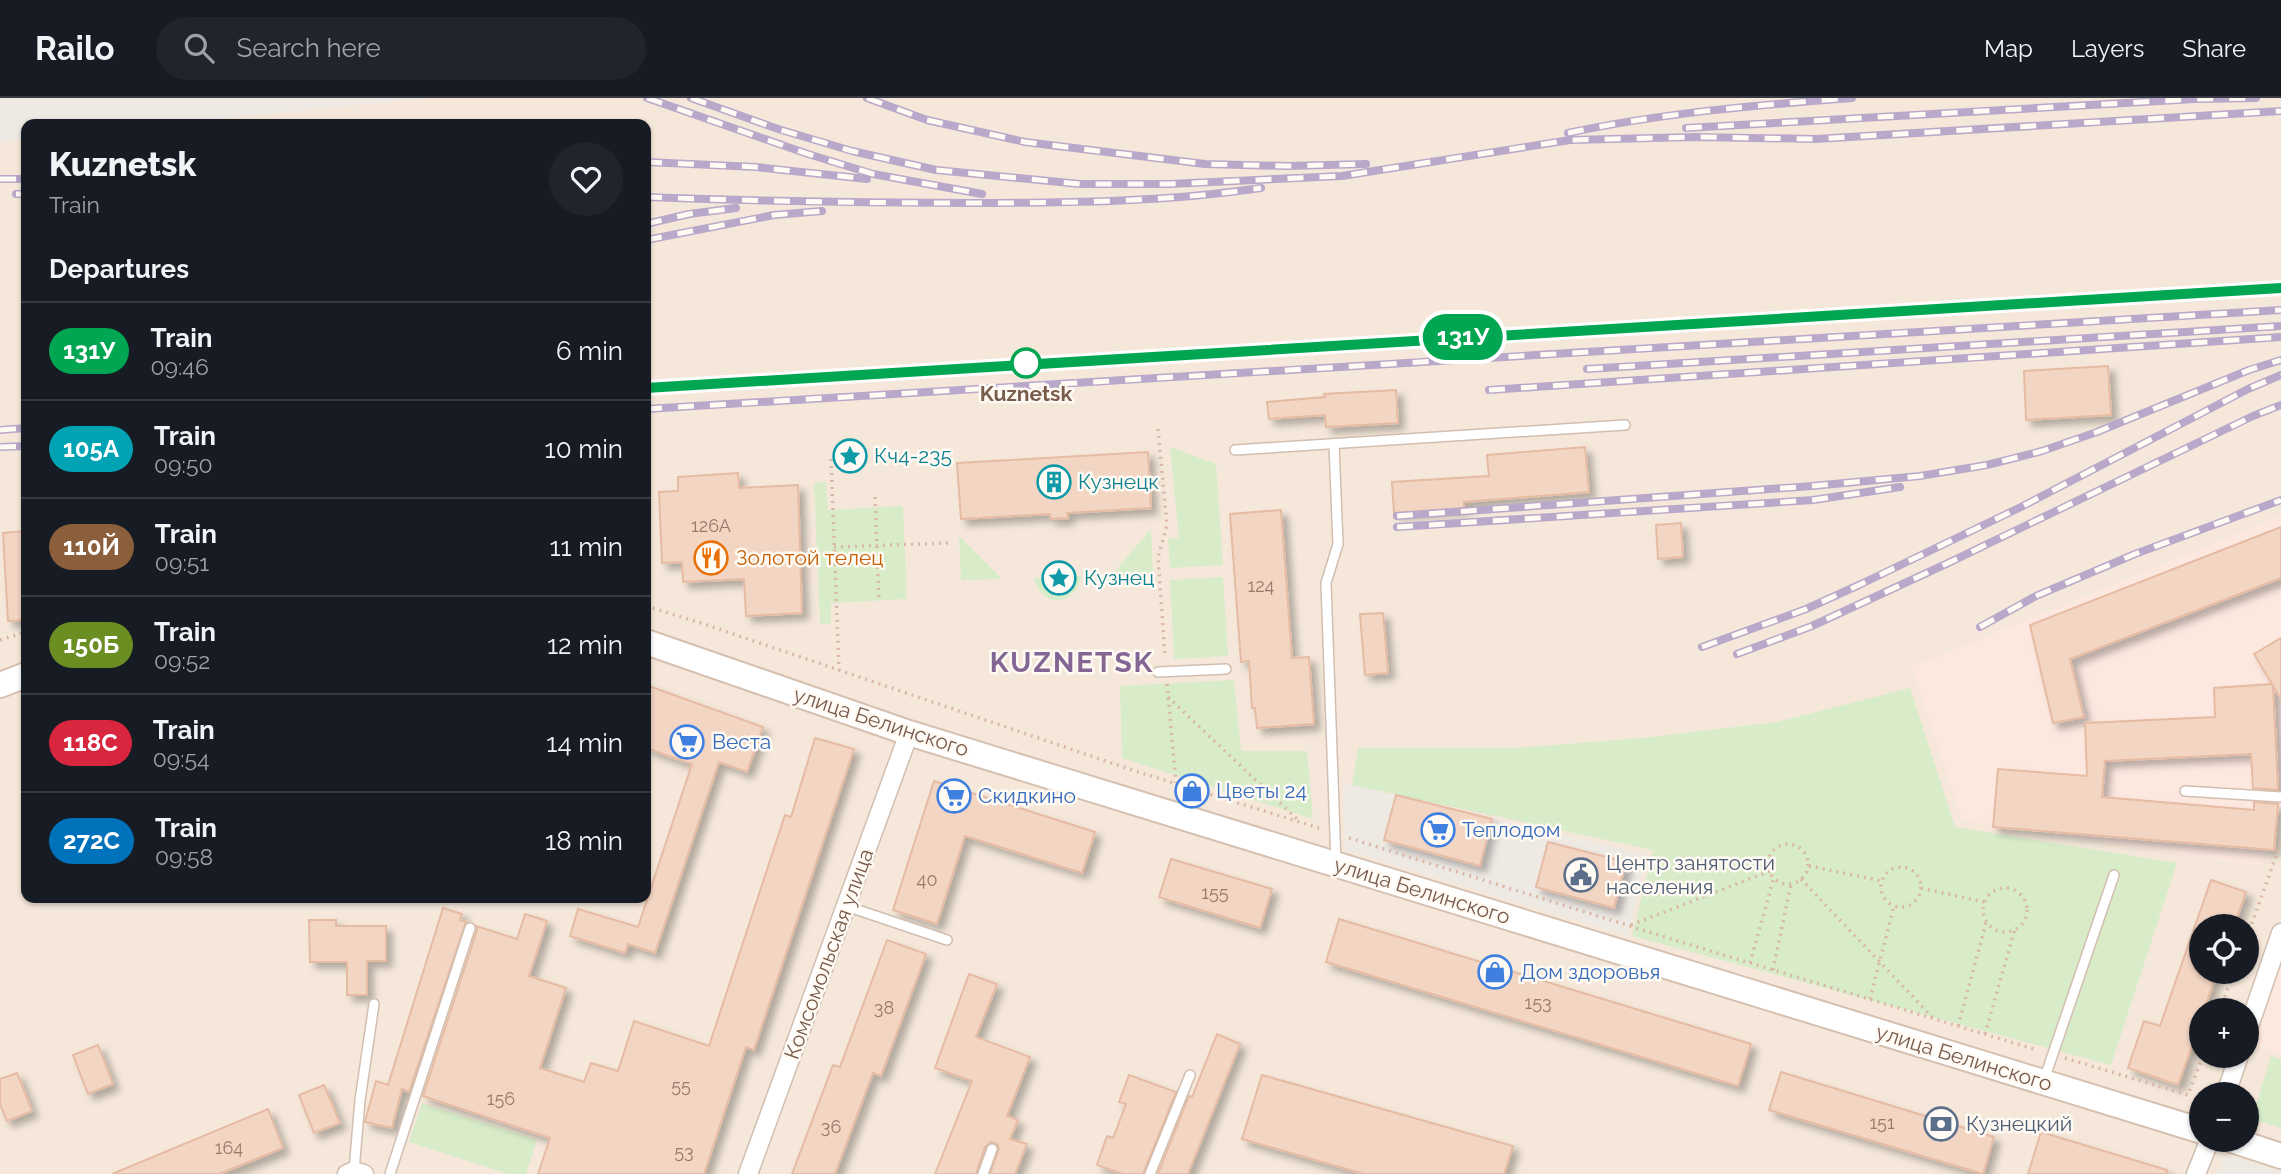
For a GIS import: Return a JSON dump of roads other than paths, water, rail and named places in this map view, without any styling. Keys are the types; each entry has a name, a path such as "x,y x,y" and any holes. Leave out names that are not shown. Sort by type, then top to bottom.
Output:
{"street":[{"name":"улица Белинского","path":"651,644 909,733 2189,1126"},
{"path":"0,685 21,677"},
{"name":"Комсомольская улица","path":"748,1174 909,733"},
{"path":"2259,998 2281,933"},
{"path":"2259,1149 2281,1156"},
{"path":"2196,1174 2205,1152"}],"lane":[{"path":"1235,450 1625,425"},
{"path":"1334,443 1338,544 1326,583 1336,864"},
{"path":"1162,672 1226,670"},
{"path":"2185,791 2281,797"},
{"path":"2043,1082 2115,875"},
{"path":"846,906 947,940"},
{"path":"390,1174 470,928"},
{"path":"355,1173 359,1100 374,1004"},
{"path":"1150,1174 1190,1075"},
{"path":"983,1174 992,1149"}],"railway":[{"path":"647,98 873,174 982,194"},
{"path":"691,98 778,129 852,151 936,170 1080,184 1169,184 1342,176 1570,140 1695,137 1816,139 2281,111"},
{"path":"867,98 927,120 1025,142 1205,164 1366,164"},
{"path":"1568,133 1674,115 1852,98"},
{"path":"1686,128 2195,99 2256,98"},
{"path":"651,162 756,167 867,179"},
{"path":"0,179 21,179"},
{"path":"651,197 767,201 1043,203 1152,199 1261,188"},
{"path":"16,194 21,194"},
{"path":"651,223 689,214 736,208"},
{"path":"651,239 774,215 822,211"},
{"path":"651,388 2281,288"},
{"path":"651,409 2281,310"},
{"path":"1587,369 2281,326"},
{"path":"1489,390 2281,337"},
{"path":"1397,516 1812,486 1920,476 1987,465 2042,451 2097,432 2249,370 2281,360"},
{"path":"1702,647 1806,609 1859,585 2019,508 2248,389 2281,375"},
{"path":"1737,654 1812,626 2281,405"},
{"path":"0,430 21,428"},
{"path":"0,447 21,446"},
{"path":"1397,527 1813,500 1900,487"},
{"path":"1980,627 2036,596 2135,554 2281,500"}],"train":[{"name":"131У","path":"651,388 2281,288"}],"place":[{"name":"Kuznetsk","path":"1026,363"},
{"name":"Кч4-235","path":"850,456"},
{"name":"Кузнецк","path":"1054,482"},
{"name":"Золотой телец","path":"711,558"},
{"name":"Кузнец","path":"1059,578"},
{"name":"Веста","path":"687,742"},
{"name":"Цветы 24","path":"1192,791"},
{"name":"Скидкино","path":"954,796"},
{"name":"Теплодом","path":"1438,830"},
{"name":"Центр занятости населения","path":"1581,875"},
{"name":"Дом здоровья","path":"1495,972"},
{"name":"Кузнецкий","path":"1941,1124"}],"district":[{"name":"KUZNETSK","path":"1072,662"}]}
